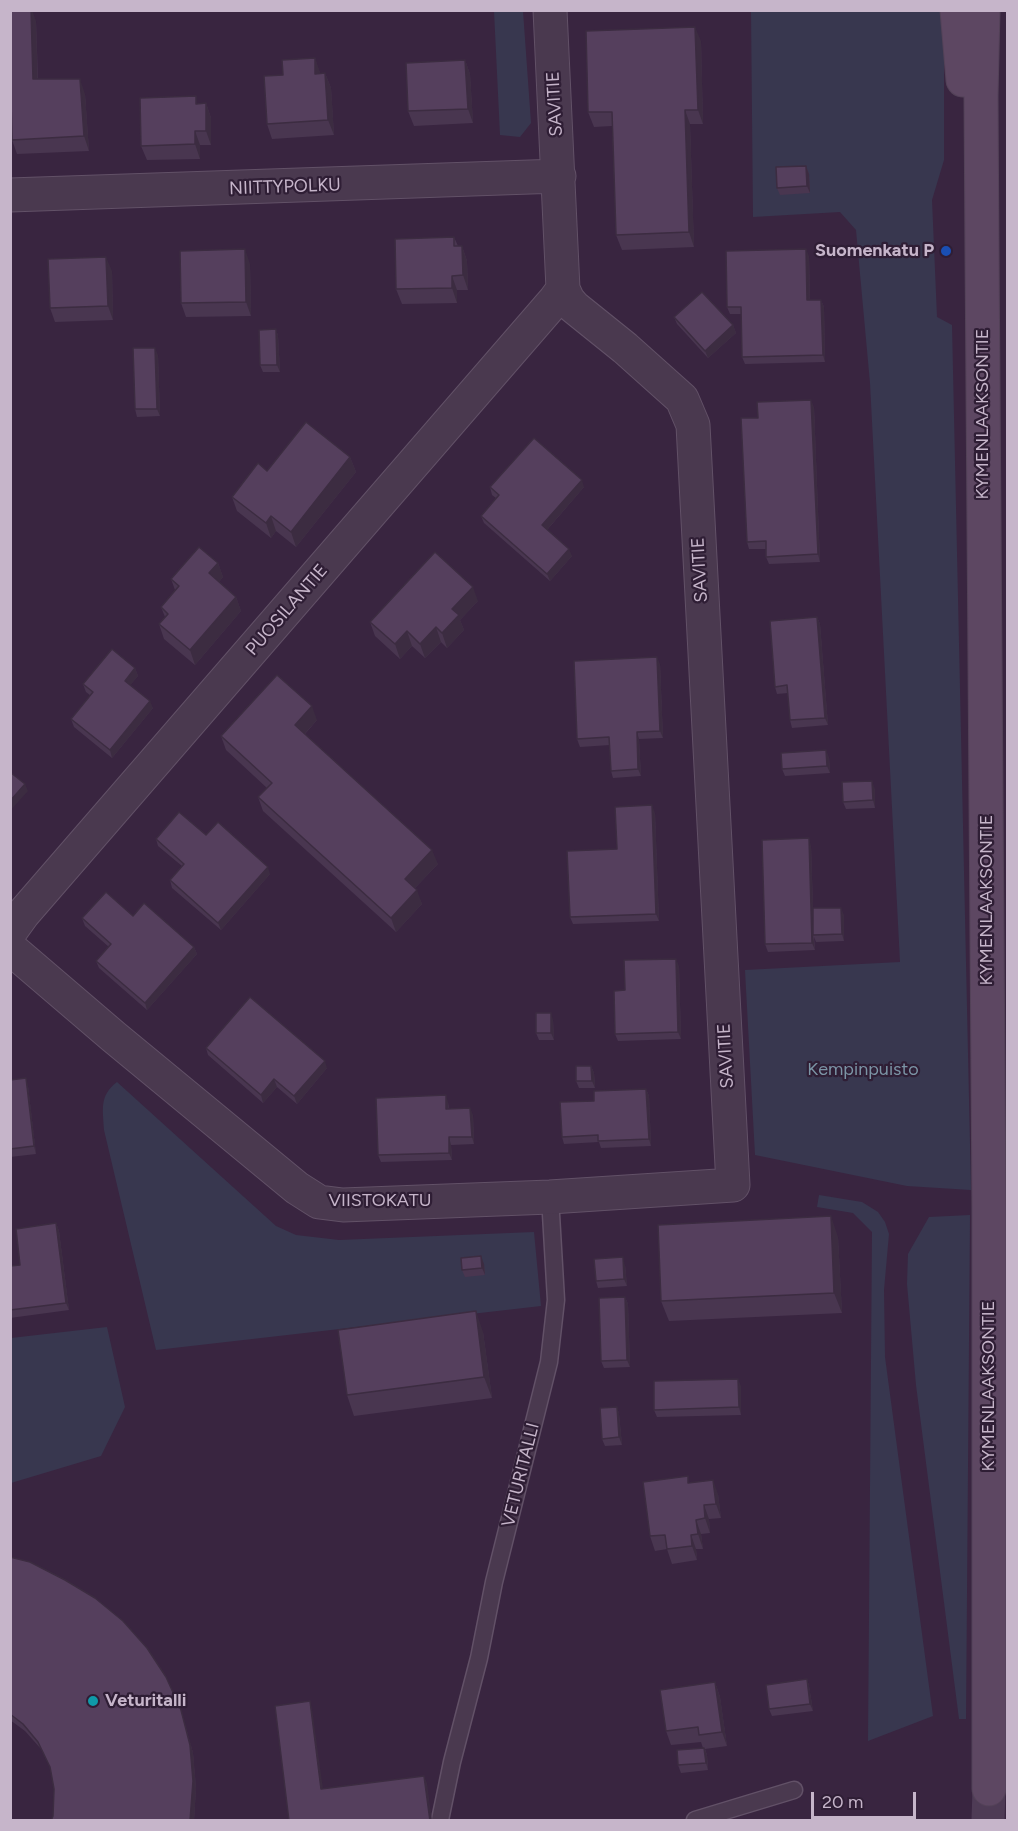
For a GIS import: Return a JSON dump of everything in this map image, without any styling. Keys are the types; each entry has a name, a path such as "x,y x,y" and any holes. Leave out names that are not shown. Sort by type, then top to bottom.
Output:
{"main road":[{"path":"957,10 965,103 982,177"},
{"name":"KYMENLAAKSONTIE","path":"983,10 982,177 989,1195 989,1789"}],"street":[{"name":"SAVITIE","path":"550,10 563,289 574,307 625,348 682,399 693,425 733,1185"},
{"name":"NIITTYPOLKU","path":"10,195 559,176"},
{"name":"PUOSILANTIE","path":"10,932 563,289"},
{"name":"VIISTOKATU","path":"10,948 288,1181 319,1202 343,1205 550,1197 733,1185"}],"lane":[{"name":"VETURITALLI","path":"440,1821 452,1762 479,1658 494,1582 549,1362 556,1300 550,1197"},
{"path":"695,1821 794,1790"}],"green space":[{"path":"494,11 523,11 531,123 520,137 500,135"},
{"name":"Kempinpuisto","path":"751,11 941,11 944,38 944,160 932,200 937,317 952,325 971,1190 907,1186 755,1155 745,970 900,962 870,383 856,230 840,212 753,217"},
{"path":"117,1082 276,1226 296,1235 339,1240 534,1232 541,1306 156,1350 104,1130 103,1103 107,1092"},
{"path":"819,1195 862,1202 878,1212 889,1234 884,1290 885,1357 933,1716 868,1741 872,1232 853,1213 817,1207"},
{"path":"970,1215 966,1719 959,1719 916,1385 907,1284 908,1254 929,1217"},
{"path":"107,1327 125,1407 101,1456 11,1483 11,1338"}],"building":[{"path":"10,10 31,10 33,79 80,79 84,136 12,140"},
{"path":"695,27 698,110 685,110 689,232 616,235 612,112 588,112 586,31"},
{"path":"315,58 315,74 325,73 328,120 267,124 264,76 283,75 282,60"},
{"path":"465,60 468,109 408,111 406,63"},
{"path":"196,96 196,104 206,103 206,131 195,131 195,144 141,146 140,98"},
{"path":"806,166 807,186 777,188 776,167"},
{"path":"454,237 454,246 462,246 463,275 452,276 452,288 396,289 395,239"},
{"path":"245,249 246,302 181,303 180,251"},
{"path":"806,249 807,300 821,300 823,355 742,357 741,307 727,307 726,251"},
{"path":"106,257 108,306 50,308 48,259"},
{"path":"702,292 733,325 705,351 674,317"},
{"path":"276,329 277,365 260,365 259,330"},
{"path":"133,348 155,348 157,409 135,409"},
{"path":"811,400 818,554 766,557 766,541 747,542 741,418 758,418 757,402"},
{"path":"306,422 350,457 291,532 271,516 266,523 232,497 258,463 267,471"},
{"path":"534,438 582,480 542,525 569,549 547,574 481,516 499,495 490,487"},
{"path":"199,547 218,563 209,573 236,597 190,650 159,624 168,614 161,607 179,586 171,579"},
{"path":"435,552 473,587 452,609 459,615 442,633 436,627 420,644 407,631 395,644 370,622"},
{"path":"817,617 825,718 790,720 787,685 775,687 770,621"},
{"path":"112,649 135,668 125,681 150,701 110,750 71,719 93,692 83,684"},
{"path":"657,657 660,731 637,732 638,769 611,771 609,737 577,739 574,661"},
{"path":"277,675 312,706 295,725 432,850 405,879 417,890 391,918 258,797 272,783 221,736"},
{"path":"826,750 827,766 782,769 781,753"},
{"path":"10,772 25,784 10,801"},
{"path":"872,781 873,800 843,802 842,782"},
{"path":"652,805 656,914 570,917 567,851 617,849 615,807"},
{"path":"179,812 206,835 218,822 268,867 218,923 170,880 184,864 156,839"},
{"path":"809,838 812,943 765,944 762,840"},
{"path":"106,892 133,916 144,903 194,947 145,1003 96,961 111,944 82,918"},
{"path":"813,908 841,908 842,934 813,935"},
{"path":"676,959 678,1032 615,1034 614,991 625,990 624,960"},
{"path":"250,997 325,1061 294,1096 274,1079 261,1095 206,1048"},
{"path":"536,1013 551,1013 551,1033 536,1033"},
{"path":"576,1066 591,1066 592,1081 576,1081"},
{"path":"26,1078 34,1146 10,1149 10,1080"},
{"path":"646,1089 649,1139 598,1141 598,1135 562,1137 560,1102 594,1101 594,1091"},
{"path":"446,1095 446,1109 470,1108 472,1137 449,1137 449,1153 378,1155 376,1098"},
{"path":"831,1216 834,1293 661,1301 658,1225"},
{"path":"56,1223 66,1303 10,1310 10,1266 20,1265 16,1229"},
{"path":"481,1256 482,1268 462,1270 461,1258"},
{"path":"623,1257 624,1279 596,1281 594,1259"},
{"path":"625,1297 627,1360 601,1361 599,1298"},
{"path":"476,1311 484,1377 347,1395 338,1330"},
{"path":"738,1379 739,1407 654,1410 654,1381"},
{"path":"617,1407 619,1437 602,1439 600,1408"},
{"path":"688,1476 688,1483 713,1480 716,1504 704,1505 705,1518 696,1520 698,1534 691,1535 692,1546 667,1549 665,1535 650,1536 643,1482"},
{"name":"Veturitalli","path":"10,1557 30,1562 95,1598 123,1621 147,1648 166,1677 181,1710 190,1745 193,1781 190,1821 51,1821 54,1789 50,1767 38,1742 23,1724 10,1714"},
{"path":"807,1679 810,1704 769,1709 766,1685"},
{"path":"715,1682 722,1732 699,1735 698,1727 666,1731 660,1690"},
{"path":"310,1701 321,1789 424,1776 430,1821 289,1821 275,1706"},
{"path":"704,1748 706,1763 678,1765 677,1750"}],"tunnel":[{"path":"988,1820 989,1789"}],"place":[{"name":"Suomenkatu P","path":"946,251"},
{"name":"Veturitalli","path":"93,1701"}]}
